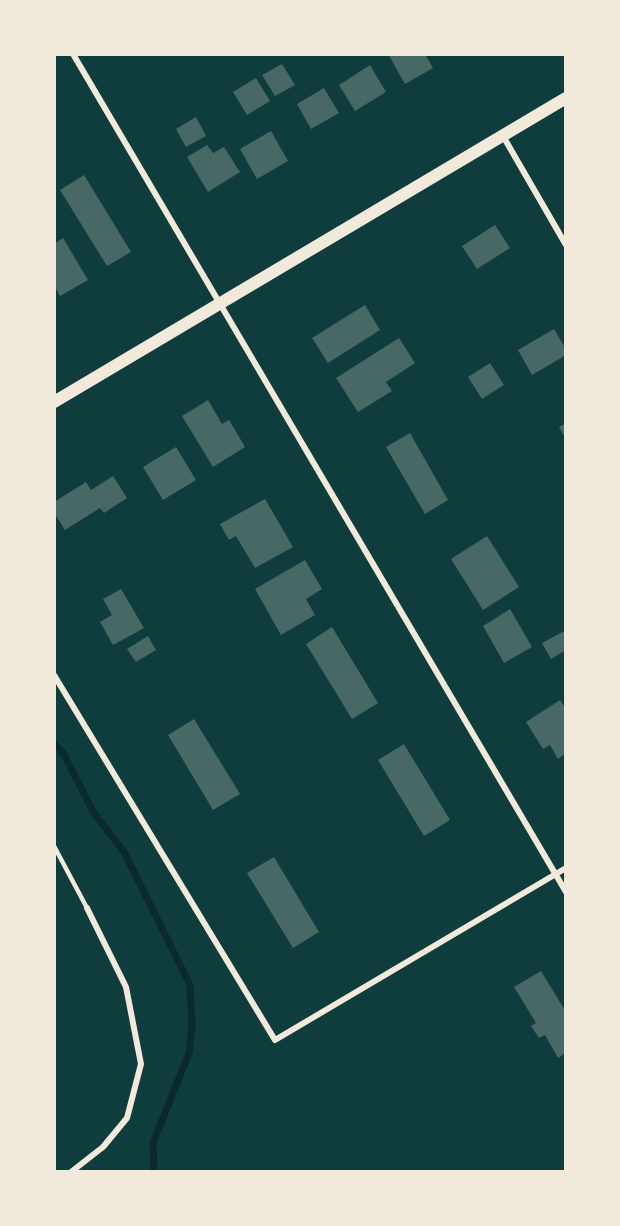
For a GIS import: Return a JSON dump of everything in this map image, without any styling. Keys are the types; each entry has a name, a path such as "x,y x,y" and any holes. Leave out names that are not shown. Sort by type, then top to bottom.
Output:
{"main road":[{"path":"54,402 566,98"}],"street":[{"path":"73,54 566,892"},
{"path":"503,136 566,245"},
{"path":"54,675 275,1040 566,868"},
{"path":"71,1172 103,1147 127,1118 141,1064 126,987 87,908"}],"lane":[{"path":"54,846 87,908"}],"building":[{"path":"388,54 425,54 433,68 405,84"},
{"path":"282,64 295,85 275,96 262,75"},
{"path":"370,65 386,92 355,111 339,85"},
{"path":"256,78 270,101 247,115 233,92"},
{"path":"324,88 339,113 311,129 297,104"},
{"path":"196,117 206,136 186,147 176,129"},
{"path":"271,131 288,161 257,179 240,149"},
{"path":"207,145 213,153 224,147 240,172 208,192 187,157"},
{"path":"84,175 131,252 107,266 60,190"},
{"path":"495,225 510,248 477,269 462,246"},
{"path":"63,238 88,280 60,296 54,285 54,244"},
{"path":"365,305 380,330 328,363 312,338"},
{"path":"554,329 566,349 566,355 532,375 518,350"},
{"path":"399,338 415,363 386,382 392,391 358,412 336,378"},
{"path":"490,363 504,385 482,399 468,377"},
{"path":"208,400 222,424 229,420 245,447 213,467 182,416"},
{"path":"566,423 566,439 559,427"},
{"path":"410,433 448,500 425,514 386,447"},
{"path":"176,447 196,480 163,500 143,467"},
{"path":"113,476 127,498 104,513 100,508 65,530 54,513 54,502 86,482 91,490"},
{"path":"265,499 293,547 255,568 236,536 229,540 220,524"},
{"path":"487,536 519,587 483,610 451,559"},
{"path":"305,560 322,589 306,599 315,615 281,635 255,589"},
{"path":"121,589 144,628 113,645 100,622 112,615 103,599"},
{"path":"510,609 532,647 504,663 483,626"},
{"path":"332,627 378,703 352,719 306,644"},
{"path":"566,630 566,650 551,659 542,643"},
{"path":"148,636 156,650 136,662 127,649"},
{"path":"560,700 566,709 566,753 558,759 550,745 543,749 526,722"},
{"path":"194,719 240,794 213,810 168,735"},
{"path":"404,744 450,820 424,836 378,760"},
{"path":"274,857 319,932 293,948 247,873"},
{"path":"541,971 566,1012 566,1053 558,1058 545,1035 539,1038 531,1026 536,1023 514,987"}],"waterway":[{"path":"54,743 63,753 94,813 124,852 190,985 192,1025 189,1053 153,1143 154,1172"}]}
